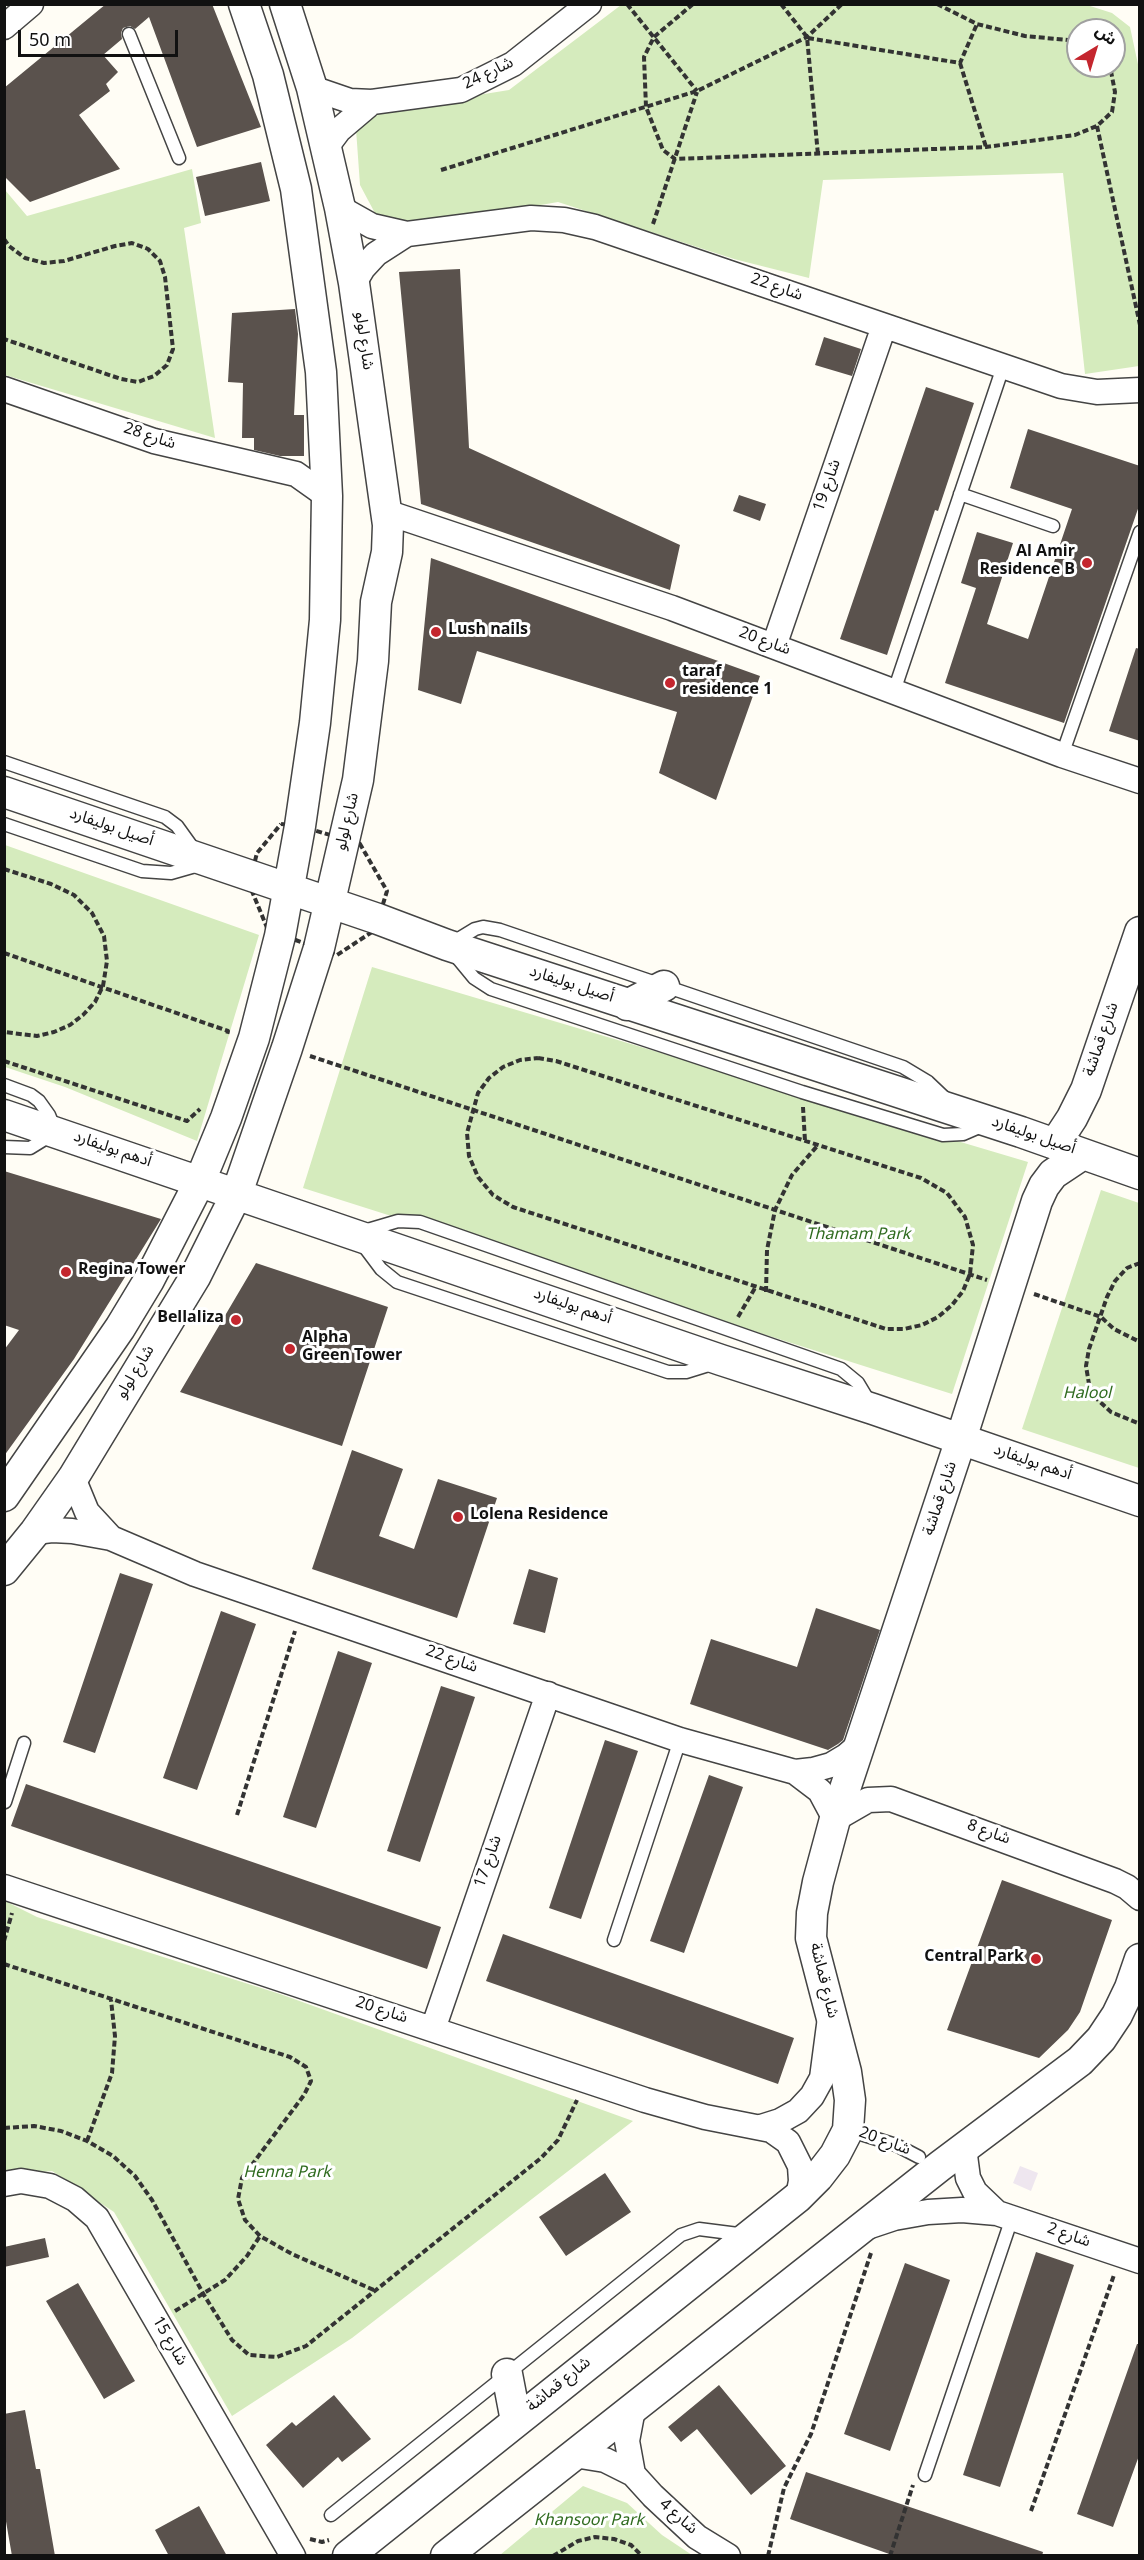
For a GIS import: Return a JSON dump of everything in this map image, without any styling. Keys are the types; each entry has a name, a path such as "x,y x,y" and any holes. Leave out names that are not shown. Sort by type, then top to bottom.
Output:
{"street":[{"path":"4,27 31,4"},
{"path":"10,1484 126,1319 160,1261 200,1181 213,1113 254,1038 268,987 308,774 320,672 328,558 325,447 319,361 296,189 268,75 244,4"},
{"name":"شارع لولو","path":"4,1570 35,1532 73,1478 195,1277 237,1193 288,1048 319,948 358,780 367,721 376,602 387,552 386,512 354,284 340,208 312,88 285,4"},
{"name":"شارع 24","path":"312,88 350,100 372,102 461,90 488,79 537,47 588,4"},
{"path":"327,146 339,130 372,102"},
{"name":"شارع 22","path":"340,208 372,226 407,234 531,218 564,220 595,227 1003,367 1079,390 1116,393 1140,390"},
{"name":"شارع 22","path":"354,284 363,268 376,254 407,234"},
{"name":"شارع 19","path":"774,646 884,326"},
{"name":"شارع 28","path":"4,389 154,441 296,474 327,496"},
{"path":"296,474 312,463 325,447"},
{"name":"شارع 20","path":"386,512 573,574 774,646 1062,755 1140,781"},
{"name":"أصيل بوليفارد","path":"4,792 447,945 989,1122 1140,1174"},
{"name":"شارع قماشة","path":"1055,1144 1086,1090 1140,932"},
{"path":"627,1005 664,986"},
{"name":"أدهم بوليفارد","path":"4,1114 721,1360 873,1408 1140,1501"},
{"name":"شارع قماشة","path":"348,2556 798,2197 835,2155 848,2130 850,2100 846,2072 811,1938 812,1913 818,1882 835,1819 1011,1287 1037,1201 1053,1174 1083,1154"},
{"name":"شارع 22","path":"73,1478 87,1512 111,1538"},
{"name":"شارع 22","path":"35,1532 72,1531 111,1538 195,1574 680,1740 795,1772 820,1791 835,1819"},
{"name":"شارع 17","path":"433,2029 548,1694"},
{"name":"شارع 22","path":"795,1772 831,1765 860,1744"},
{"name":"شارع 8","path":"835,1819 868,1800 891,1799 1114,1881 1127,1887 1140,1898"},
{"name":"شارع 20","path":"11,1889 585,2080 705,2117 761,2127 780,2135 794,2151 800,2166 801,2181 798,2197"},
{"path":"446,2556 872,2225 964,2148 1058,2080 1101,2039 1130,1988 1140,1959"},
{"path":"761,2127 780,2121 798,2111 812,2096 822,2078 831,2017"},
{"name":"شارع 2","path":"964,2148 968,2178 975,2192 1004,2215"},
{"name":"شارع 15","path":"4,2184 21,2181 50,2186 75,2199 97,2218 292,2556"},
{"name":"شارع 2","path":"872,2225 928,2212 962,2210 1004,2215 1130,2258"},
{"path":"507,2374 516,2421"},
{"path":"633,2409 627,2441 633,2474"},
{"name":"شارع 4","path":"574,2455 605,2460 633,2474 697,2537 728,2556"}],"lane":[{"path":"129,34 179,158"},
{"path":"894,691 1003,367"},
{"path":"960,494 1053,526"},
{"path":"1062,755 1140,532"},
{"path":"4,762 165,817 177,826 205,860 171,873 142,871 4,824"},
{"path":"955,1111 936,1088 903,1067 491,927 475,929 447,945 474,978 491,989 802,1092 943,1135 963,1134 989,1122"},
{"path":"4,1085 32,1095 39,1101 49,1114 56,1132 30,1148 4,1147"},
{"path":"357,1234 398,1221 420,1222 841,1369 858,1383 873,1408"},
{"path":"614,1940 680,1740"},
{"path":"5,1802 24,1743"},
{"name":"شارع 20","path":"848,2130 888,2142 919,2157"},
{"path":"925,2475 1004,2215"},
{"path":"331,2515 681,2235 699,2229 749,2235"}],"path":[{"path":"627,4 697,91"},
{"path":"693,4 654,37 644,57 646,107 663,150 675,159 986,147 1075,135 1106,120 1115,102 1112,78"},
{"path":"781,4 807,38 818,155"},
{"path":"441,170 697,91 807,38 842,4"},
{"path":"937,4 976,24 1025,36 1066,39"},
{"path":"976,24 960,63 986,147"},
{"path":"807,38 960,63"},
{"path":"646,245 697,91"},
{"path":"1097,126 1140,325"},
{"path":"4,239 9,246 25,258 44,263 64,261 124,244 132,243 148,249 160,261 165,277 173,349 167,365 154,376 138,382 121,379 4,339"},
{"path":"4,869 51,885 74,896 92,913 104,936 107,961 103,986 95,1002 70,1026 37,1036 4,1032"},
{"path":"4,953 228,1031 224,1042"},
{"path":"304,1065 308,1055 1011,1287 1101,1317 1114,1329 1140,1342"},
{"path":"538,1058 556,1061 805,1141 921,1178 947,1193 965,1217 973,1245 970,1274 963,1291 938,1317 922,1325 904,1329 886,1329 766,1292 513,1207 493,1195 478,1177 469,1156 467,1132 478,1093 489,1078 503,1067 519,1060 538,1058"},
{"path":"4,1061 187,1121 213,1113 204,1098"},
{"path":"802,1092 805,1141"},
{"path":"766,1292 767,1250 775,1210 792,1175 818,1145"},
{"path":"1140,1263 1127,1268 1115,1281 1089,1349 1086,1366 1089,1384 1098,1400 1111,1412 1140,1424"},
{"path":"731,1330 755,1288"},
{"path":"237,1815 302,1610"},
{"path":"4,1941 11,1889"},
{"path":"4,1964 290,2056 306,2067 310,2082 304,2095 242,2178 238,2199 245,2220 260,2236 292,2254 376,2291"},
{"path":"87,2141 112,2073 115,2036 111,2000"},
{"path":"4,2128 34,2126 61,2130 113,2156 135,2176 152,2200 204,2295 232,2340 249,2355 277,2357 306,2346 541,2158 558,2140 585,2080"},
{"path":"768,2556 784,2488 811,2434 872,2225"},
{"path":"156,2322 204,2295 232,2272 247,2256 260,2236"},
{"path":"1031,2511 1130,2258"},
{"path":"890,2556 914,2483"},
{"path":"553,2556 578,2541 596,2537 614,2539 631,2545 642,2556"}],"shaded area":[{"path":"1020,2166 1038,2173 1031,2191 1013,2183"}],"green space":[{"path":"621,5 1087,5 1112,13 1118,18 1066,18 1066,78 1126,78 1126,24 1130,27 1139,69 1139,366 1085,374 1063,173 823,180 809,278 734,259 558,202 385,232 360,185 355,115 509,90"},
{"path":"192,169 201,223 184,228 215,438 5,375 5,190 27,216"},
{"path":"5,845 259,935 197,1141 65,1087 5,1067"},
{"name":"Thamam Park","path":"372,967 1028,1162 952,1394 303,1188"},
{"name":"Halool","path":"1101,1190 1139,1203 1139,1468 1022,1429"},
{"name":"Henna Park","path":"5,1901 37,1917 280,1994 633,2121 352,2338 232,2416 114,2212 52,2171 5,2175"},
{"name":"Khansoor Park","path":"583,2486 627,2503 662,2535 692,2555 500,2555"}],"building":[{"path":"106,4 212,4 261,127 197,147 149,17 135,29 130,26 123,28 122,39 103,55 118,72 106,84 110,91 79,115 120,169 30,202 4,176 4,88"},
{"path":"261,162 270,201 205,216 196,177"},
{"path":"460,269 469,448 680,545 670,590 421,504 399,272"},
{"path":"295,309 298,334 294,415 304,415 304,456 280,456 254,450 254,438 242,438 243,383 228,382 232,313"},
{"path":"824,337 861,349 852,376 815,365"},
{"path":"926,387 974,403 938,511 935,510 887,655 840,639"},
{"name":"Al Amir Residence B","path":"1028,429 1140,466 1140,503 1064,723 945,683 976,588 961,583 977,532 1013,543 987,624 1028,639 1072,509 1010,488"},
{"path":"739,495 766,504 760,521 733,511"},
{"name":"taraf residence 1","path":"431,558 760,676 716,800 659,773 677,712 477,651 461,704 418,690"},
{"path":"1136,648 1140,649 1140,741 1109,731"},
{"name":"Regina Tower","path":"4,1171 161,1219 74,1359 4,1456 4,1350 19,1330 4,1325"},
{"name":"Alpha Green Tower","path":"256,1263 388,1307 342,1446 180,1392"},
{"name":"Lolena Residence","path":"352,1450 403,1469 379,1536 414,1549 438,1479 497,1498 457,1618 312,1569"},
{"path":"529,1569 558,1578 545,1633 513,1624"},
{"path":"120,1573 153,1584 95,1753 63,1742"},
{"path":"816,1608 880,1630 843,1740 838,1744 828,1750 690,1704 711,1639 797,1667"},
{"path":"221,1611 256,1624 197,1790 163,1778"},
{"path":"338,1651 372,1663 316,1828 283,1817"},
{"path":"441,1686 475,1697 420,1862 387,1851"},
{"path":"605,1740 638,1751 581,1919 549,1908"},
{"path":"709,1775 743,1787 684,1953 650,1941"},
{"path":"26,1784 441,1927 427,1969 11,1826"},
{"name":"Central Park","path":"1002,1880 1112,1920 1080,2012 1068,2030 1039,2058 947,2030"},
{"path":"503,1934 794,2038 778,2084 486,1981"},
{"path":"605,2173 631,2212 566,2256 539,2217"},
{"path":"45,2238 49,2257 4,2267 4,2247"},
{"path":"1036,2252 1074,2265 1000,2487 963,2475"},
{"path":"905,2263 950,2280 890,2451 844,2434"},
{"path":"78,2283 135,2381 104,2399 46,2301"},
{"path":"1137,2344 1140,2344 1140,2453 1113,2527 1077,2514"},
{"path":"719,2385 786,2466 751,2495 697,2429 681,2442 668,2427"},
{"path":"334,2395 371,2439 342,2462 338,2457 303,2488 266,2445 292,2422 296,2426"},
{"path":"25,2410 36,2469 40,2469 55,2556 12,2556 4,2510 4,2414"},
{"path":"806,2472 1043,2552 1042,2556 895,2556 790,2519"},
{"path":"199,2506 227,2556 169,2556 155,2530"}],"place":[{"name":"Al Amir Residence B","path":"1087,563"},
{"name":"Lush nails","path":"436,632"},
{"name":"taraf residence 1","path":"670,683"},
{"name":"Regina Tower","path":"66,1272"},
{"name":"Bellaliza","path":"236,1320"},
{"name":"Alpha Green Tower","path":"290,1349"},
{"name":"Lolena Residence","path":"458,1517"},
{"name":"Central Park","path":"1036,1959"}]}
